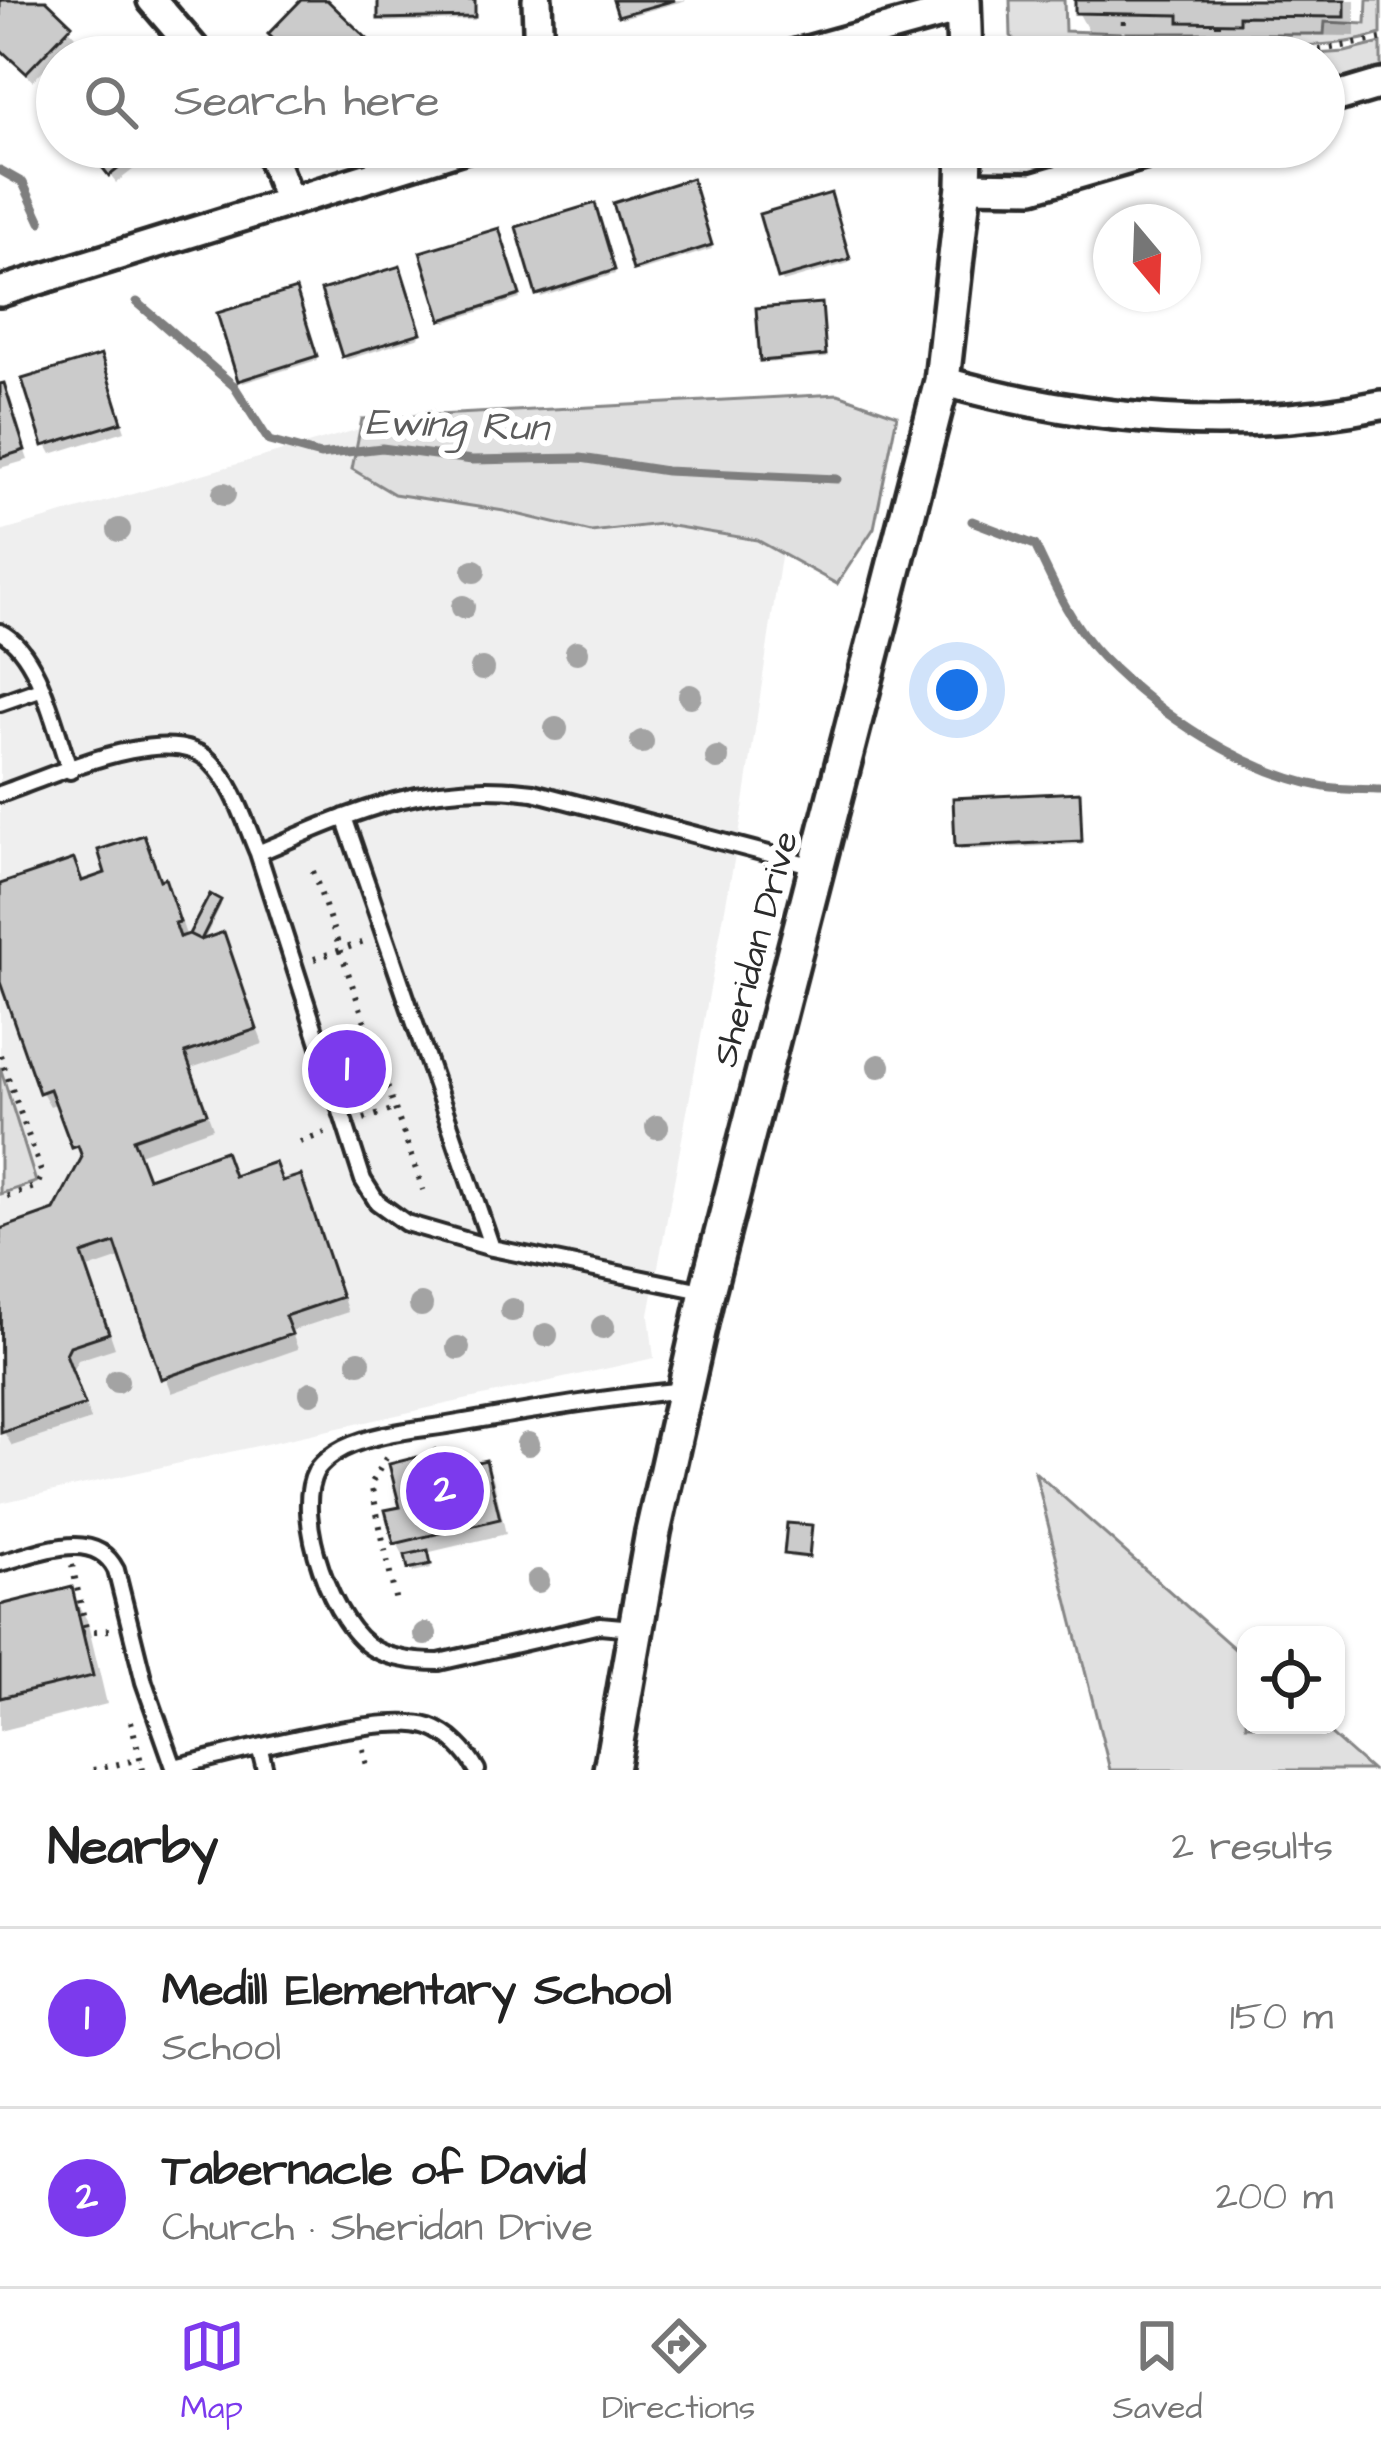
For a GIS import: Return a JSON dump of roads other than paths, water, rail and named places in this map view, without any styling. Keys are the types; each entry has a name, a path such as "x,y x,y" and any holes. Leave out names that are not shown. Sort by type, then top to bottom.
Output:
{"street":[{"path":"152,0 183,36"},
{"path":"537,0 538,36"},
{"path":"856,36 963,4 964,36"},
{"path":"1345,95 1381,84"},
{"path":"276,168 289,202"},
{"path":"0,292 398,168"},
{"name":"Sheridan Drive","path":"611,1770 653,1532 707,1292 941,381 964,168"},
{"path":"964,186 1033,187 1099,168"},
{"path":"941,381 1069,411 1166,422 1262,419 1381,405"}],"lane":[{"path":"0,632 20,646 70,771"},
{"path":"0,703 40,689"},
{"path":"0,794 142,746 166,744 207,757 228,783 258,853 363,1180 376,1202 406,1223 492,1248 707,1292"},
{"path":"258,853 414,794 466,787 532,792 818,867"},
{"path":"344,817 492,1248"},
{"path":"639,1629 600,1625 439,1662 412,1662 376,1650 350,1629 331,1598 311,1517 310,1492 315,1473 343,1448 399,1431 685,1390"},
{"path":"0,1563 70,1546 96,1547 114,1565 144,1682 174,1766 386,1722 431,1727 454,1742 477,1770"},
{"path":"260,1749 265,1770"}],"waterway":[{"name":"Ewing Run","path":"0,170 23,183 41,222"},
{"name":"Ewing Run","path":"137,302 234,386 269,441 320,455 382,448 472,460 581,458 666,471 837,479"},
{"name":"Ewing Run","path":"972,521 1035,545 1091,645 1176,719 1234,755 1295,780 1332,788 1381,790"}],"place":[{"name":"Medill Elementary School","path":"347,1069"},
{"name":"Tabernacle of David","path":"445,1491"}]}
